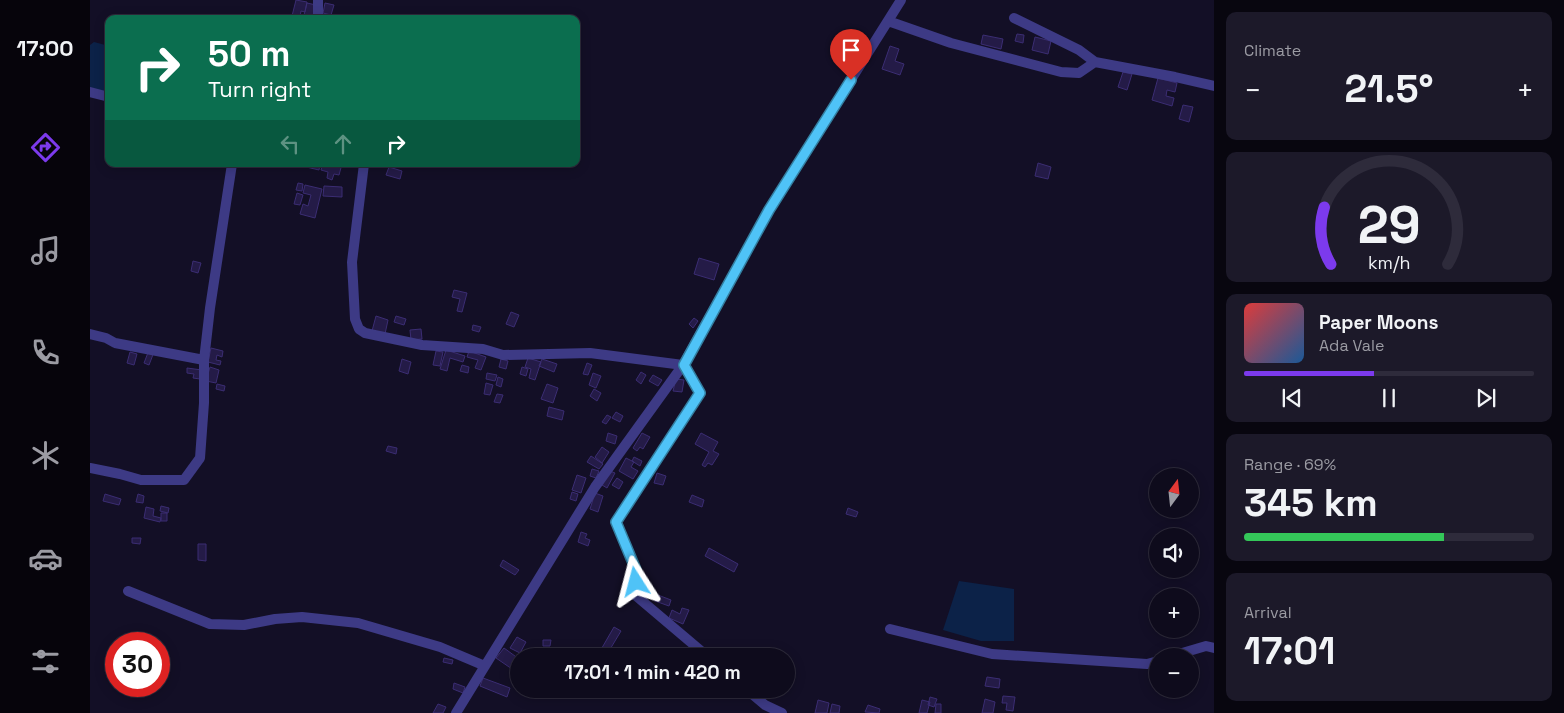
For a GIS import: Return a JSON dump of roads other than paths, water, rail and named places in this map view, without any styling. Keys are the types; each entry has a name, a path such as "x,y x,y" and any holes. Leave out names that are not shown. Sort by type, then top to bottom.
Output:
{"street":[{"path":"318,0 318,15"},
{"path":"456,713 595,487 684,365 769,210 902,0"},
{"path":"1014,18 1078,50 1095,62 1214,86"},
{"path":"888,21 951,43 1061,72 1079,73 1095,62"},
{"path":"90,92 105,96"},
{"path":"90,468 140,480 184,480 200,458 204,403 204,360 232,167"},
{"path":"364,167 352,262 354,319 362,332 422,345 482,349 503,354 590,353 684,365"},
{"path":"90,334 106,338 115,343 204,360"},
{"path":"684,365 700,393 616,522 636,570 635,595 698,648"},
{"path":"128,591 210,624 244,625 275,619 302,617 358,623 440,647 485,666"},
{"path":"890,629 992,654 1149,663"},
{"path":"1199,648 1206,646 1214,648"},
{"path":"757,698 765,705 782,713"}],"water":[{"path":"94,42 105,45 105,93 90,89 90,45"},
{"path":"959,581 1014,589 1014,641 981,641 943,630"}]}
